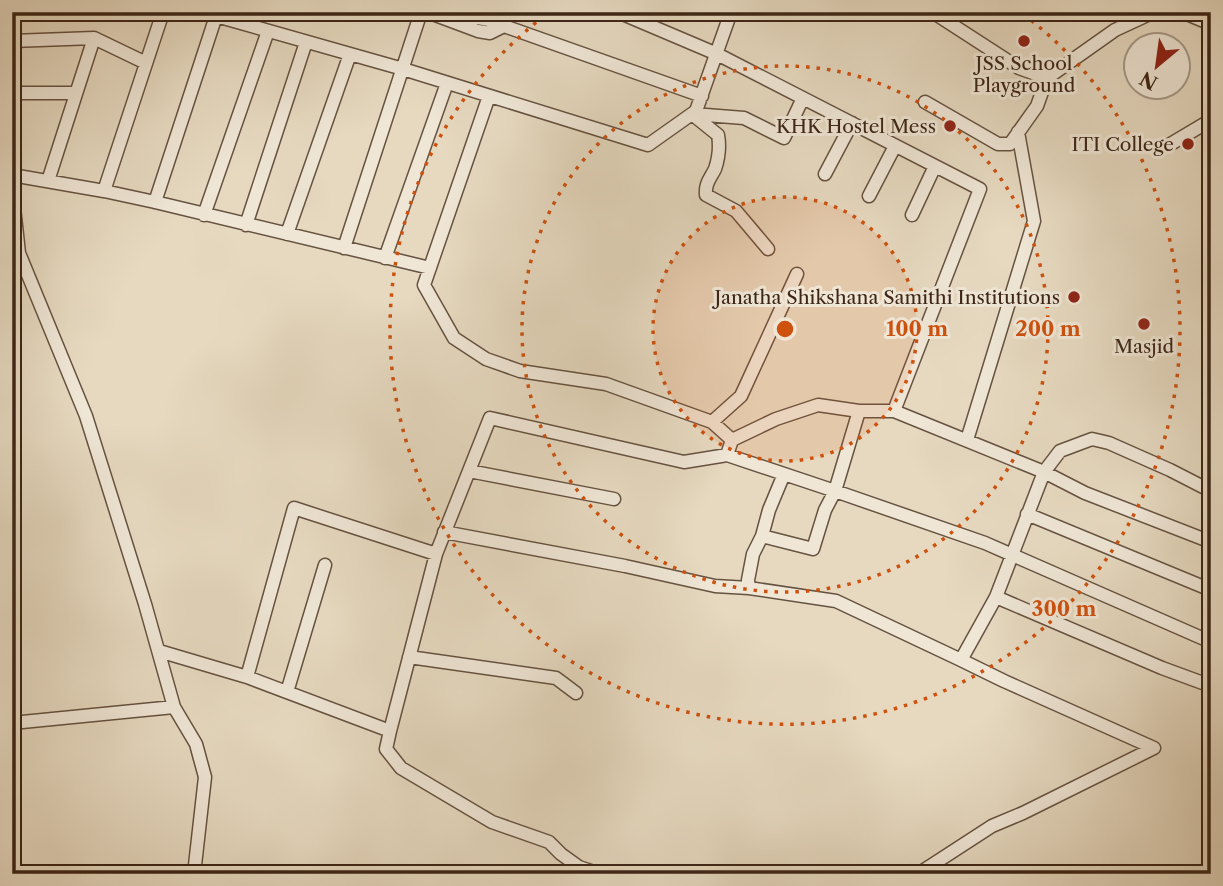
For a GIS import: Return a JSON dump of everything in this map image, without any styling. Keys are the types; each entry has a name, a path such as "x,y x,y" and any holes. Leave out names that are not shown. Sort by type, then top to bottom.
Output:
{"street":[{"path":"104,191 163,12"},
{"path":"202,12 403,69 648,145 696,111 731,12"},
{"path":"344,248 421,12"},
{"path":"427,12 478,32 490,33 504,26 702,96"},
{"path":"462,12 489,20 498,28"},
{"path":"618,12 717,54 979,189 894,411"},
{"path":"925,102 998,144 1010,144 1037,106 1047,78 1115,30 1154,12"},
{"path":"1182,12 1211,24"},
{"path":"934,13 1019,68 1047,78"},
{"path":"155,202 216,16"},
{"path":"204,215 268,31"},
{"path":"12,41 94,38 146,63"},
{"path":"48,181 94,38"},
{"path":"246,225 306,42"},
{"path":"287,234 350,54"},
{"path":"385,258 447,83"},
{"path":"12,93 76,93"},
{"path":"489,96 424,285 454,338 486,359 520,371 607,384 712,422 732,440"},
{"path":"692,114 744,118 784,138 803,98"},
{"path":"692,114 718,135 720,147 715,167 705,186 706,195 737,211 768,249"},
{"path":"1169,145 1211,120"},
{"path":"825,174 852,123"},
{"path":"967,440 1034,221 1018,132"},
{"path":"869,196 895,146"},
{"path":"912,215 935,166"},
{"path":"12,174 155,202 430,268"},
{"path":"12,189 19,253 86,416 174,707 196,744 205,777 194,874"},
{"path":"712,422 741,396 797,274"},
{"path":"727,455 732,440 776,419 818,405 859,411 894,411 1044,472 1085,493 1211,542"},
{"path":"762,536 813,549 825,510 835,491 859,411"},
{"path":"600,874 579,867 549,842 492,822 401,768 386,749 436,554 490,418 684,462 727,455 985,543 1211,642"},
{"path":"961,660 996,597 1044,472 1060,451 1092,439 1109,443 1211,491"},
{"path":"469,471 614,499"},
{"path":"749,588 753,554 784,474"},
{"path":"247,677 294,508 436,554"},
{"path":"1027,514 1211,590"},
{"path":"444,532 715,586 749,588 836,601 1004,681 1154,748 992,826 918,874"},
{"path":"287,692 325,565"},
{"path":"996,597 1162,668 1211,686"},
{"path":"159,651 247,677 390,730"},
{"path":"409,657 556,678 576,692"},
{"path":"12,723 174,707"}],"place":[{"name":"JSS School Playground","path":"1024,41"},
{"name":"KHK Hostel Mess","path":"950,126"},
{"name":"ITI College","path":"1188,144"},
{"name":"Janatha Shikshana Samithi Institutions","path":"1074,297"},
{"name":"Masjid","path":"1144,324"}]}
